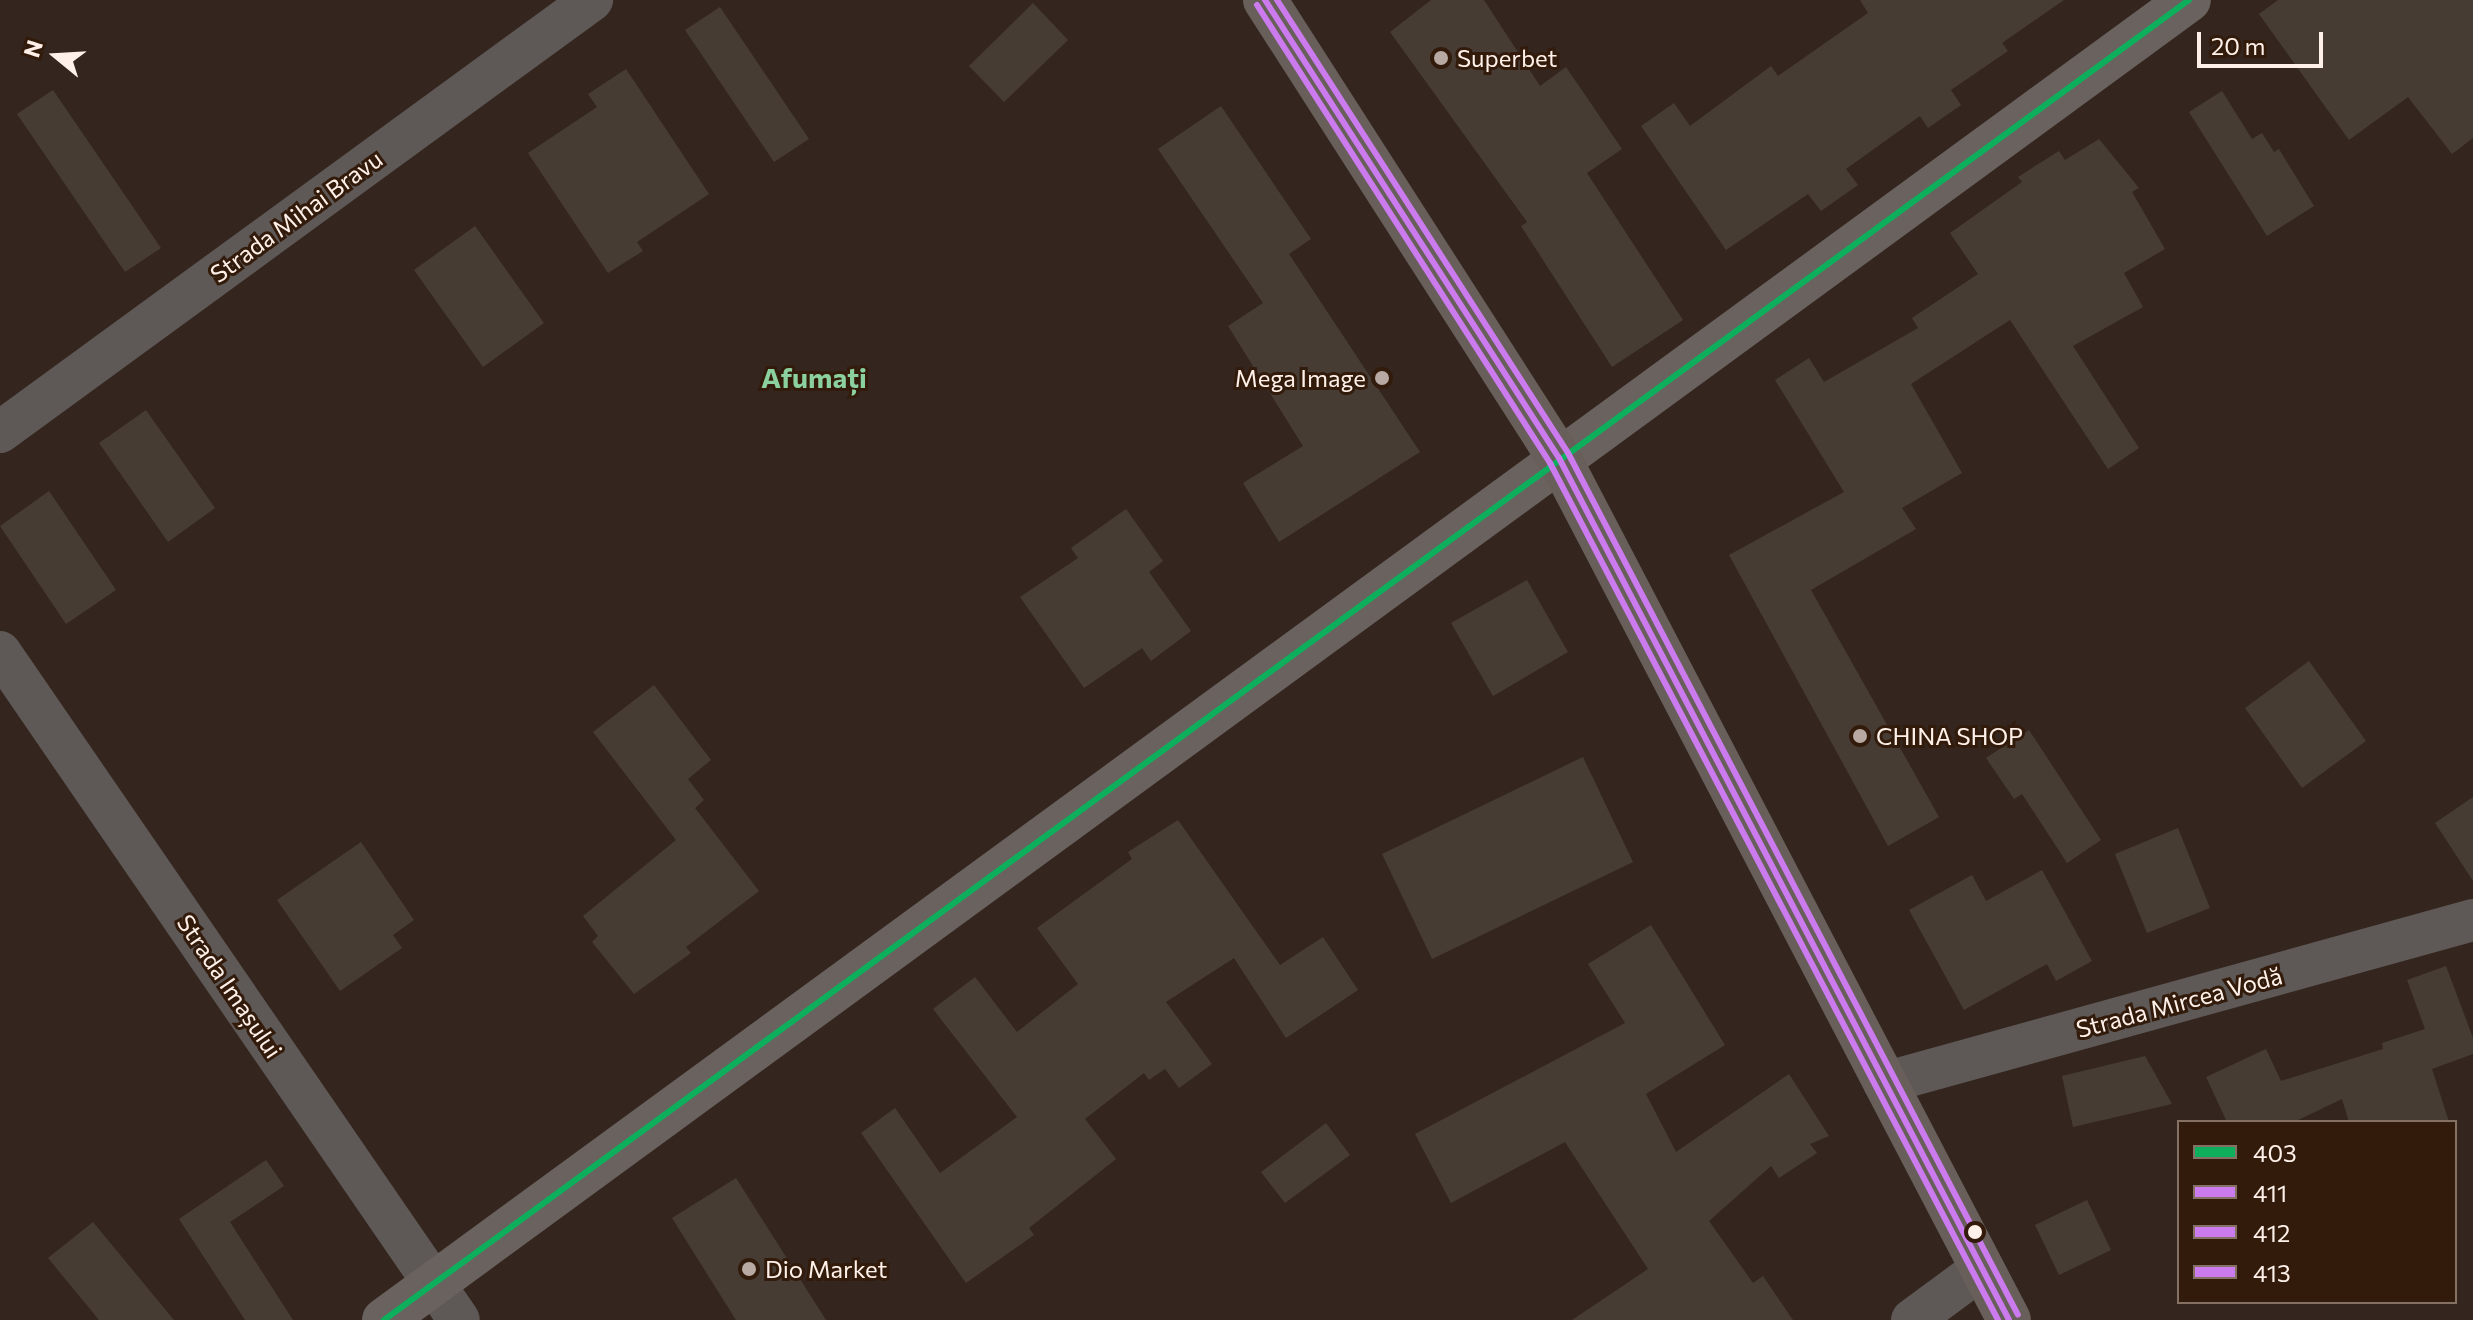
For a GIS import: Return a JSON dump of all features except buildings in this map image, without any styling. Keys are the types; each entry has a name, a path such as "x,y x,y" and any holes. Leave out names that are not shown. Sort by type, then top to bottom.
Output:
{"highway":[{"path":"1265,0 1559,458 2009,1320"}],"main road":[{"path":"384,1320 2189,0"}],"street":[{"name":"Strada Mihai Bravu","path":"0,432 592,0"},
{"name":"Strada Imașului","path":"0,652 459,1320"},
{"name":"Strada Mircea Vodă","path":"1884,1083 2473,920"},
{"path":"1912,1320 1981,1269"}],"transit line":[{"name":"411","path":"1265,0 1559,458 2009,1320"},
{"name":"413","path":"1277,0 1568,453 2018,1315"},
{"name":"403","path":"384,1320 2189,0"},
{"name":"412","path":"1257,5 1550,463 1998,1320"}],"place":[{"name":"Superbet","path":"1441,58"},
{"name":"Mega Image","path":"1382,378"},
{"name":"CHINA SHOP","path":"1860,736"},
{"name":"Dio Market","path":"749,1269"}],"district":[{"name":"Afumați","path":"814,377"}]}
